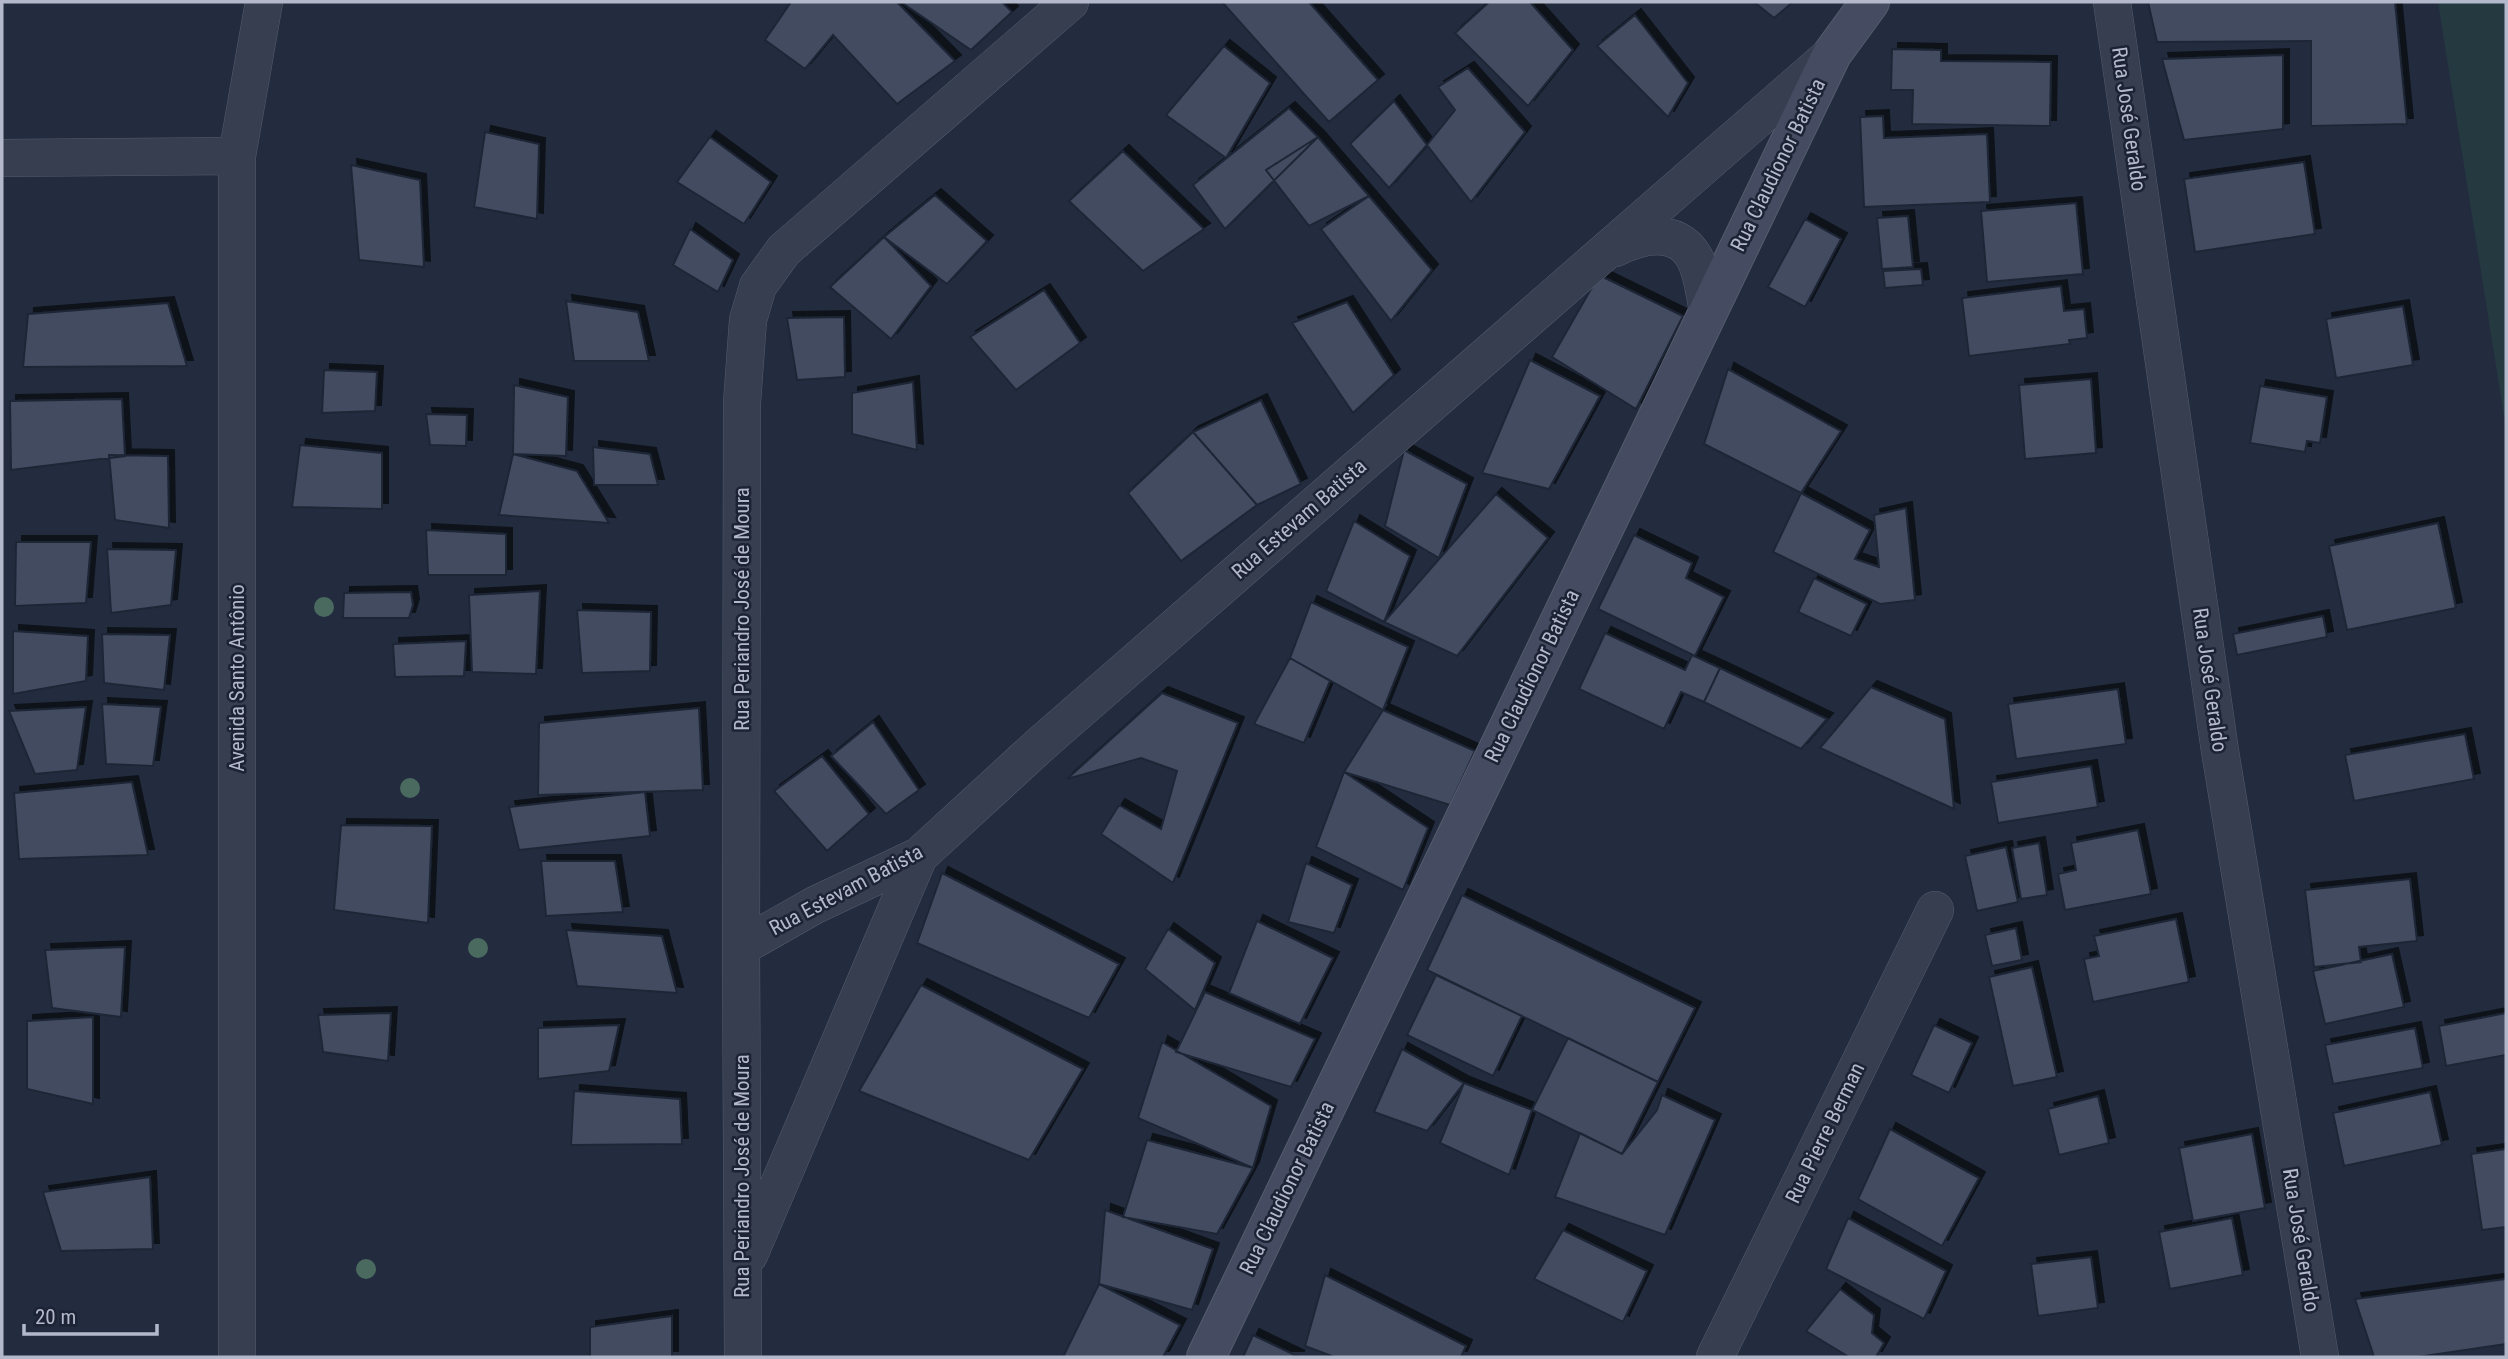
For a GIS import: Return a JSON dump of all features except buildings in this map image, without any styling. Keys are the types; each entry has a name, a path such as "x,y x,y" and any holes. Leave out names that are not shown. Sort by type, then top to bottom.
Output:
{"main road":[{"name":"Rua Claudionor Batista","path":"1206,1357 1832,54 1870,2"}],"street":[{"name":"Avenida Santo Antônio","path":"237,1357 237,156 264,2"},
{"name":"Rua Periandro José de Moura","path":"743,1357 742,403 748,320 758,286 784,250 1070,2"},
{"name":"Rua José Geraldo","path":"2112,2 2220,751 2320,1357"},
{"name":"Rua Estevam Batista","path":"741,947 815,905 919,856 1051,735 1832,54"},
{"path":"2,158 237,156"},
{"path":"1602,255 1638,238 1654,236 1671,238 1685,245 1694,256 1700,273 1708,311"},
{"path":"743,1269 919,856"},
{"name":"Rua Pierre Berman","path":"1715,1357 1935,910"}],"green space":[{"path":"2438,2 2506,2 2506,428"}]}
